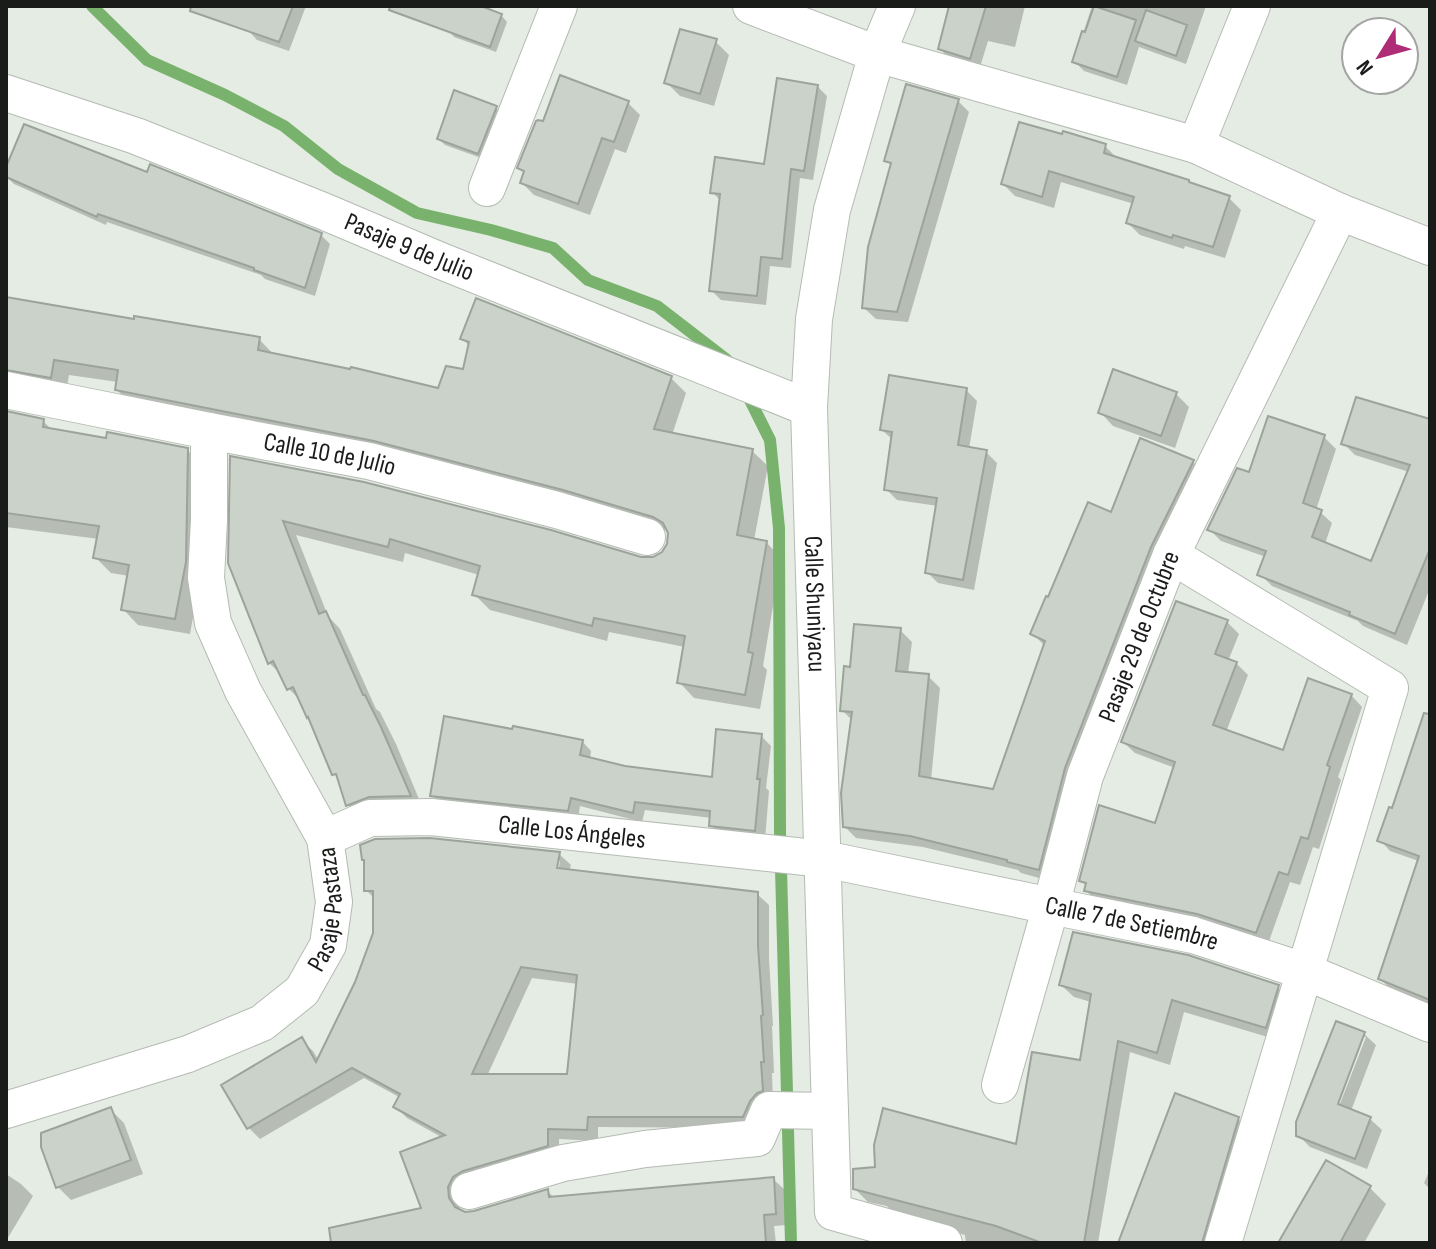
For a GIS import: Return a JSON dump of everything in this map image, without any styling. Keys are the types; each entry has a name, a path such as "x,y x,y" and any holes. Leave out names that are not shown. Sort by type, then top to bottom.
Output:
{"street":[{"path":"487,188 559,6"},
{"path":"751,6 877,54 1196,145 1340,212 1430,247"},
{"name":"Calle Shuniyacu","path":"897,6 877,54 832,210 814,319 809,408 833,1212 944,1243"},
{"path":"1196,145 1252,6"},
{"name":"Pasaje 9 de Julio","path":"6,93 136,136 809,408"},
{"name":"Pasaje 29 de Octubre","path":"1000,1085 1085,776 1171,555 1340,212"},
{"name":"Calle 10 de Julio","path":"6,390 369,461 647,537"},
{"name":"Pasaje Pastaza","path":"6,1110 188,1054 262,1023 302,991 328,945 334,902 325,838 243,691 213,623 206,578 209,431"},
{"path":"1171,555 1390,688 1223,1243"},
{"name":"Calle Los Ángeles","path":"325,838 370,818 431,817 824,859"},
{"name":"Calle 7 de Setiembre","path":"824,859 1193,935 1304,971 1430,1024"},
{"path":"469,1191 563,1163 645,1149 757,1138 769,1110 830,1111"}],"building":[{"path":"191,6 293,6 279,42 190,11"},
{"path":"390,6 481,6 502,14 490,47 389,10"},
{"path":"949,6 986,6 970,59 938,49"},
{"path":"1094,6 1136,20 1117,77 1072,62"},
{"path":"1146,10 1187,25 1176,56 1135,41"},
{"path":"680,29 717,39 700,94 664,83"},
{"path":"560,75 629,101 614,142 602,138 578,204 520,183 524,171 517,168 536,121 543,121"},
{"path":"777,78 818,85 804,171 791,169 782,259 761,257 757,296 709,291 720,194 710,193 715,157 764,164"},
{"path":"906,84 959,99 897,312 862,308 868,247 891,163 884,161"},
{"path":"454,90 497,106 478,154 437,139"},
{"path":"1019,122 1106,144 1104,153 1230,196 1213,247 1126,223 1134,197 1049,171 1042,197 1001,184"},
{"path":"24,124 147,172 150,164 322,233 305,288 98,214 97,217 6,177 6,167"},
{"path":"6,297 260,337 258,350 351,367 438,388 446,366 463,369 469,342 460,339 476,298 672,376 654,429 753,449 737,535 767,541 748,652 753,653 745,695 677,683 685,636 594,618 592,626 472,595 480,566 390,539 388,547 283,521 319,614 326,611 411,796 369,797 346,806 336,774 332,775 293,687 287,690 273,661 268,664 228,563 230,456 364,482 551,530 641,557 653,557 662,552 668,533 663,523 653,517 563,490 374,441 115,390 118,370 54,360 51,378 6,370"},
{"path":"1113,369 1177,392 1161,436 1098,413"},
{"path":"889,375 967,388 958,445 987,450 963,580 925,573 937,498 884,490 892,432 880,430"},
{"path":"1356,397 1430,419 1430,549 1395,634 1349,615 1350,612 1257,575 1266,551 1207,530 1237,468 1249,472 1268,416 1325,435 1303,503 1322,510 1312,537 1371,561 1410,465 1341,444"},
{"path":"6,411 44,419 43,427 106,438 107,432 188,448 186,562 175,619 121,610 129,565 93,558 99,526 6,513"},
{"path":"1140,438 1194,460 1151,547 1065,768 1039,870 910,836 843,827 841,793 852,712 840,711 844,666 850,667 854,624 901,628 896,671 929,674 919,776 993,789 1045,641 1030,634 1088,502 1111,512"},
{"path":"1176,601 1228,620 1215,654 1237,662 1213,725 1283,750 1308,678 1352,694 1327,765 1330,767 1308,839 1301,837 1288,875 1279,872 1256,933 1197,914 1084,891 1086,883 1079,881 1099,805 1155,823 1175,762 1121,742"},
{"path":"1424,713 1430,714 1430,1000 1378,979 1419,856 1377,841 1389,807 1392,808"},
{"path":"444,716 583,740 580,755 625,766 712,777 716,729 762,734 755,831 709,826 710,811 635,802 633,813 571,798 568,811 430,796"},
{"path":"430,838 560,852 557,868 758,892 763,1091 750,1101 743,1117 588,1117 587,1130 548,1129 548,1146 463,1171 453,1177 448,1187 449,1198 455,1207 465,1212 548,1189 549,1197 774,1177 776,1214 764,1215 766,1243 331,1243 329,1228 421,1208 400,1152 445,1135 393,1107 400,1094 352,1068 247,1129 221,1085 302,1037 316,1062 355,982 373,933 373,891 364,891 364,860 360,845 375,839","holes":["521,967 577,975 567,1074 472,1074"]},
{"path":"1073,932 1188,955 1279,985 1266,1028 1172,1000 1157,1053 1118,1041 1084,1243 1042,1243 996,1226 853,1189 853,1169 875,1167 874,1145 883,1108 1016,1144 1032,1052 1080,1060 1091,994 1059,985"},
{"path":"1336,1021 1365,1032 1338,1104 1371,1117 1355,1159 1296,1136 1296,1122"},
{"path":"1175,1093 1239,1117 1202,1243 1118,1243"},
{"path":"111,1107 131,1160 56,1188 41,1147 41,1133"},
{"path":"1326,1160 1371,1186 1340,1243 1278,1243"}],"waterway":[{"path":"92,6 147,60 284,126 338,169 417,213 553,248 588,280 657,306 727,360"},
{"path":"746,392 770,440 779,528 780,831 791,1243"}]}
